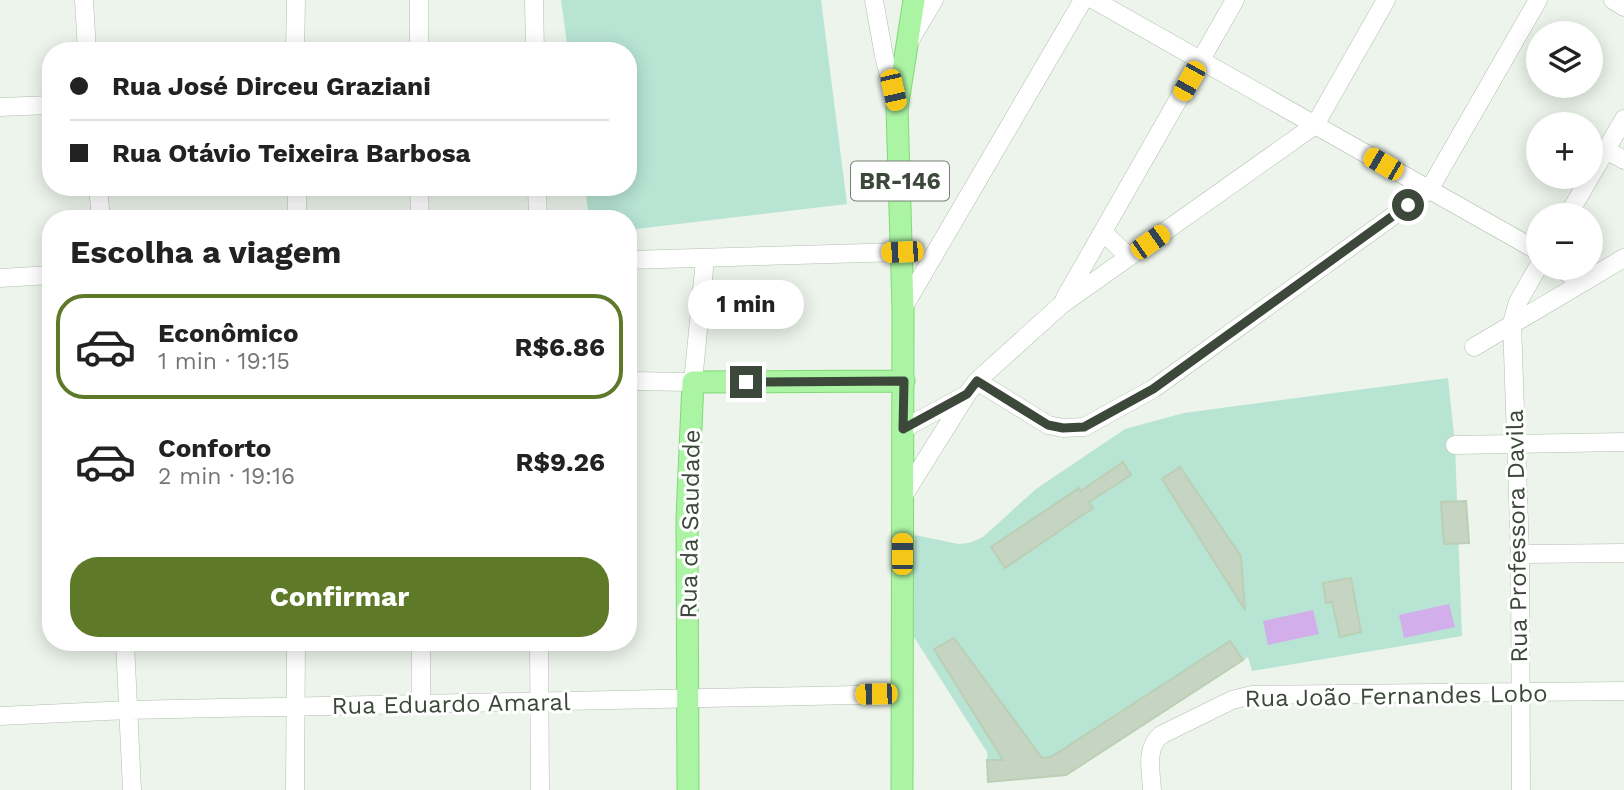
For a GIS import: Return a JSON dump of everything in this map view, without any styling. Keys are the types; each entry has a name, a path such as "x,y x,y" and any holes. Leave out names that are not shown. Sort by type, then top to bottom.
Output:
{"main road":[{"name":"BR-146","path":"902,790 904,308 897,109 914,0"},
{"path":"693,382 904,381"},
{"name":"Rua da Saudade","path":"688,790 687,518 693,382"}],"street":[{"path":"84,0 86,42"},
{"path":"295,42 296,0"},
{"path":"419,0 419,42"},
{"path":"534,0 535,42"},
{"path":"874,0 897,109"},
{"path":"888,70 906,48 934,0"},
{"path":"904,308 1083,0"},
{"path":"1094,0 1526,244"},
{"path":"1061,305 1235,0"},
{"path":"903,429 972,388 1061,305 1315,125 1385,0"},
{"path":"972,388 1048,425 1063,428 1084,427 1153,389 1429,190 1538,0"},
{"path":"1613,0 1624,7"},
{"path":"0,107 42,105"},
{"path":"1575,203 1624,118"},
{"path":"1606,150 1624,160"},
{"path":"1104,233 1129,257"},
{"path":"637,260 902,252"},
{"path":"1474,347 1624,258"},
{"name":"Rua da Saudade","path":"693,382 705,259"},
{"path":"0,278 42,276"},
{"path":"1513,323 1518,302 1531,280"},
{"path":"1576,280 1580,283"},
{"name":"Rua Professora Davila","path":"1513,323 1520,554 1521,790"},
{"path":"637,381 693,382"},
{"path":"902,498 972,388"},
{"path":"1455,445 1624,442"},
{"path":"1520,554 1624,553"},
{"path":"125,651 132,790"},
{"path":"296,651 296,790"},
{"path":"421,651 421,704"},
{"path":"539,651 540,790"},
{"name":"Rua João Fernandes Lobo","path":"1152,790 1150,748 1161,735 1241,696 1624,691"},
{"name":"Rua Eduardo Amaral","path":"0,716 128,710 902,694"}],"green space":[{"path":"561,0 821,0 847,204 637,229 637,210 588,210 586,196 637,196 637,42 567,42"},
{"path":"1448,378 1455,445 1462,636 1252,671 1248,657 1066,775 988,782 987,752 912,634 915,535 958,544 983,537 1036,489 1125,429 1184,413"}],"shaded area":[{"path":"1449,604 1455,627 1404,638 1399,615"},
{"path":"1313,610 1319,634 1268,645 1263,621"}],"building":[{"path":"1123,462 1131,475 1089,502 1093,508 1005,568 991,547"},
{"path":"1180,467 1241,556 1245,610 1162,479"},
{"path":"1466,501 1469,543 1444,544 1441,502"},
{"path":"1351,578 1361,632 1340,637 1332,602 1326,603 1323,583"},
{"path":"954,638 1042,758 1051,757 1230,641 1243,660 1066,775 988,782 987,760 1003,760 934,649"}],"route":[{"path":"746,382 904,381 903,429 967,394 977,381 1048,425 1063,428 1084,427 1153,389 1408,205"}]}
